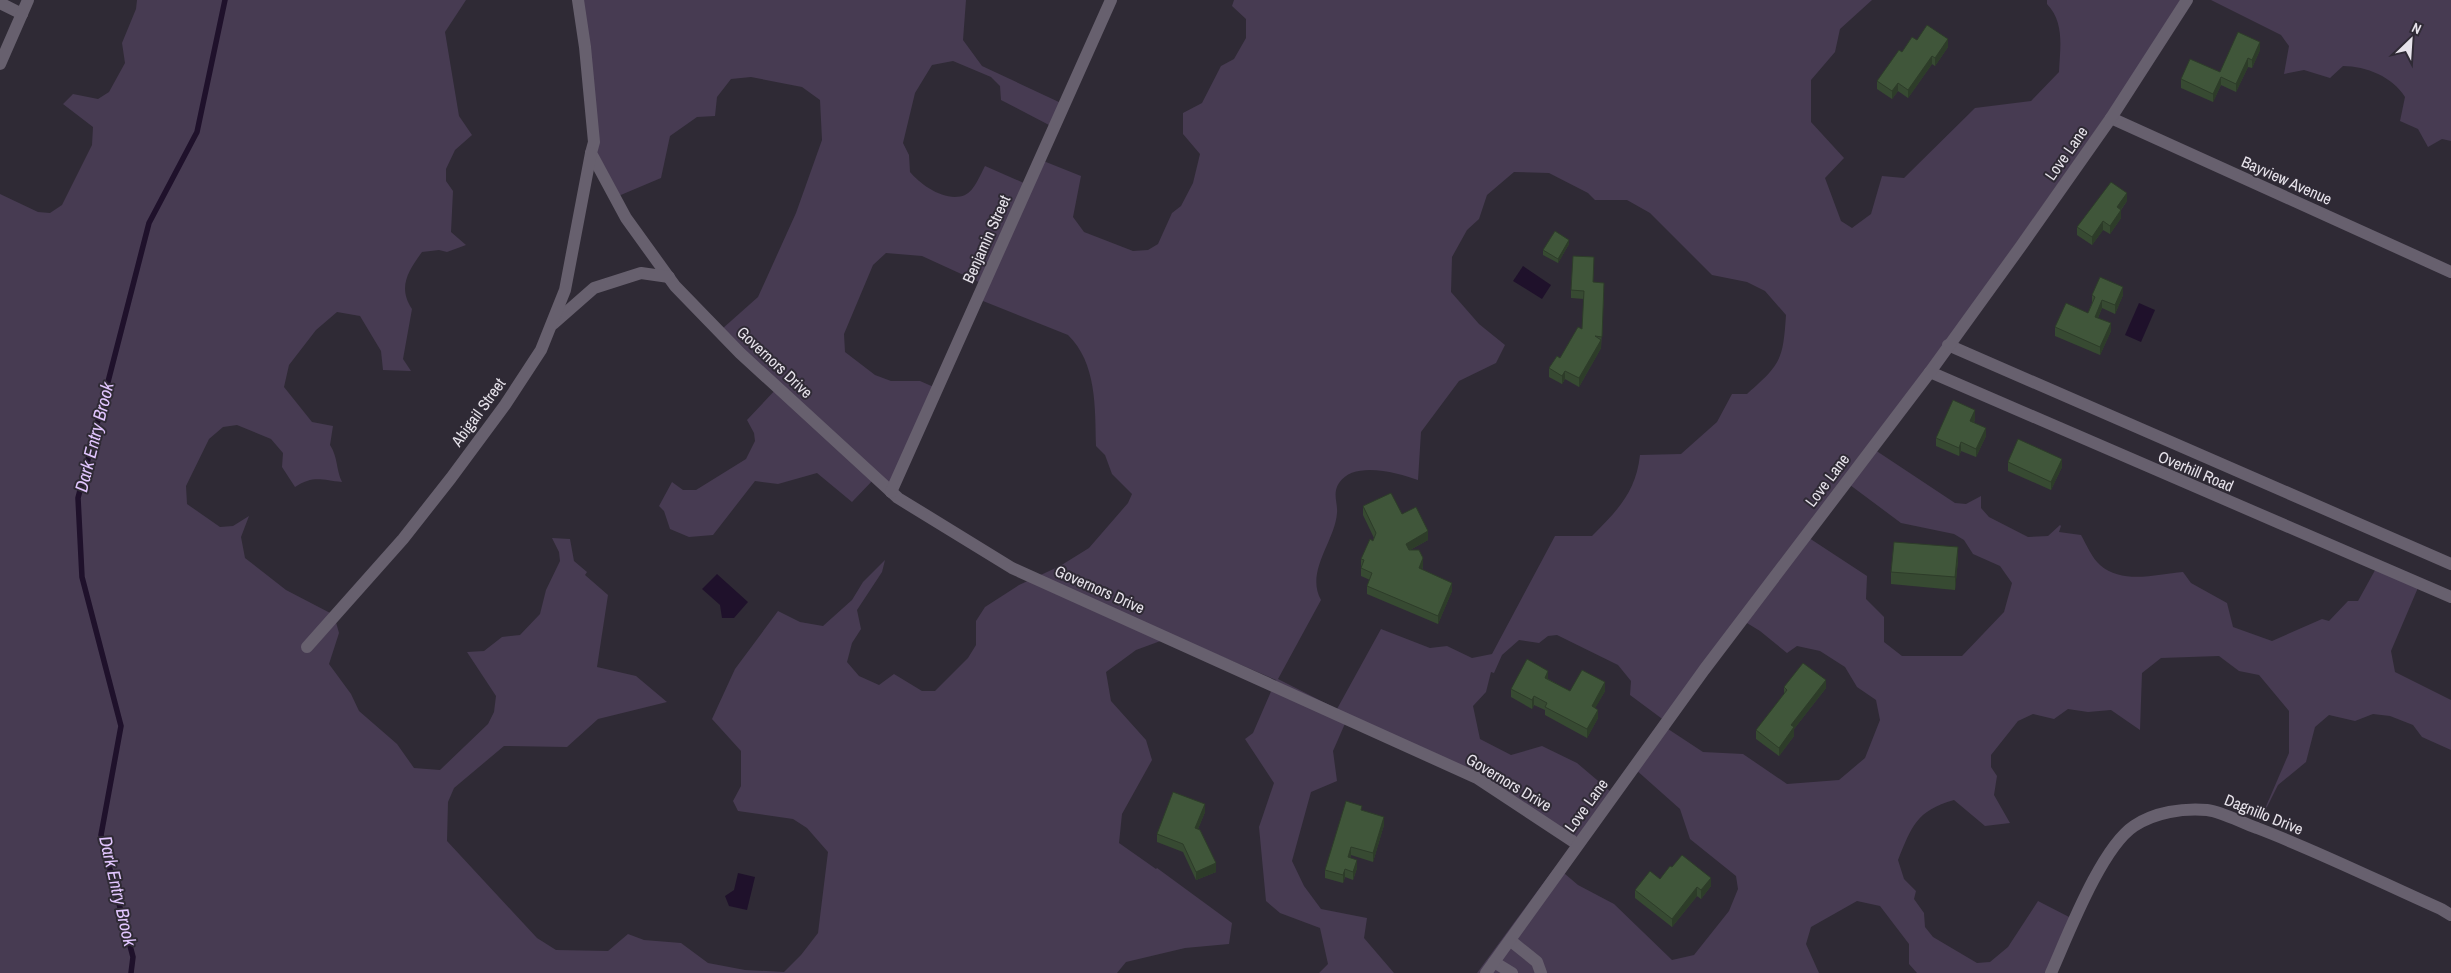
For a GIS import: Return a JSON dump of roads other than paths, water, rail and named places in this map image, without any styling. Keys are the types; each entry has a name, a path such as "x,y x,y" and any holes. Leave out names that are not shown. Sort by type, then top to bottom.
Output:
{"street":[{"path":"0,64 28,0"},
{"name":"Governors Drive","path":"578,0 585,47 593,132 592,153 626,218 669,277 740,353 891,492 1012,568 1477,778 1577,844"},
{"name":"Benjamin Street","path":"891,492 1111,0"},
{"name":"Love Lane","path":"1486,973 1511,941 1577,844 1704,670 1930,372 2110,118 2187,0"},
{"path":"0,4 22,14"},
{"name":"Bayview Avenue","path":"2110,118 2451,272"},
{"name":"Abigail Street","path":"307,647 403,538 451,478 541,350 565,290 592,153"},
{"path":"550,326 594,288 641,273 669,277"},
{"name":"Overhill Road","path":"1948,346 2451,564"},
{"name":"Overhill Road","path":"1930,372 2451,597"},
{"name":"Dagnillo Drive","path":"2051,973 2088,892 2114,847 2134,826 2159,815 2182,809 2210,810 2278,836 2451,915"},
{"path":"1511,941 1536,962 1541,973"},
{"path":"1494,962 1512,973"}],"waterway":[{"name":"Dark Entry Brook","path":"131,973 133,957 101,835 121,726 82,577 78,498 149,223 197,132 225,0"}]}
